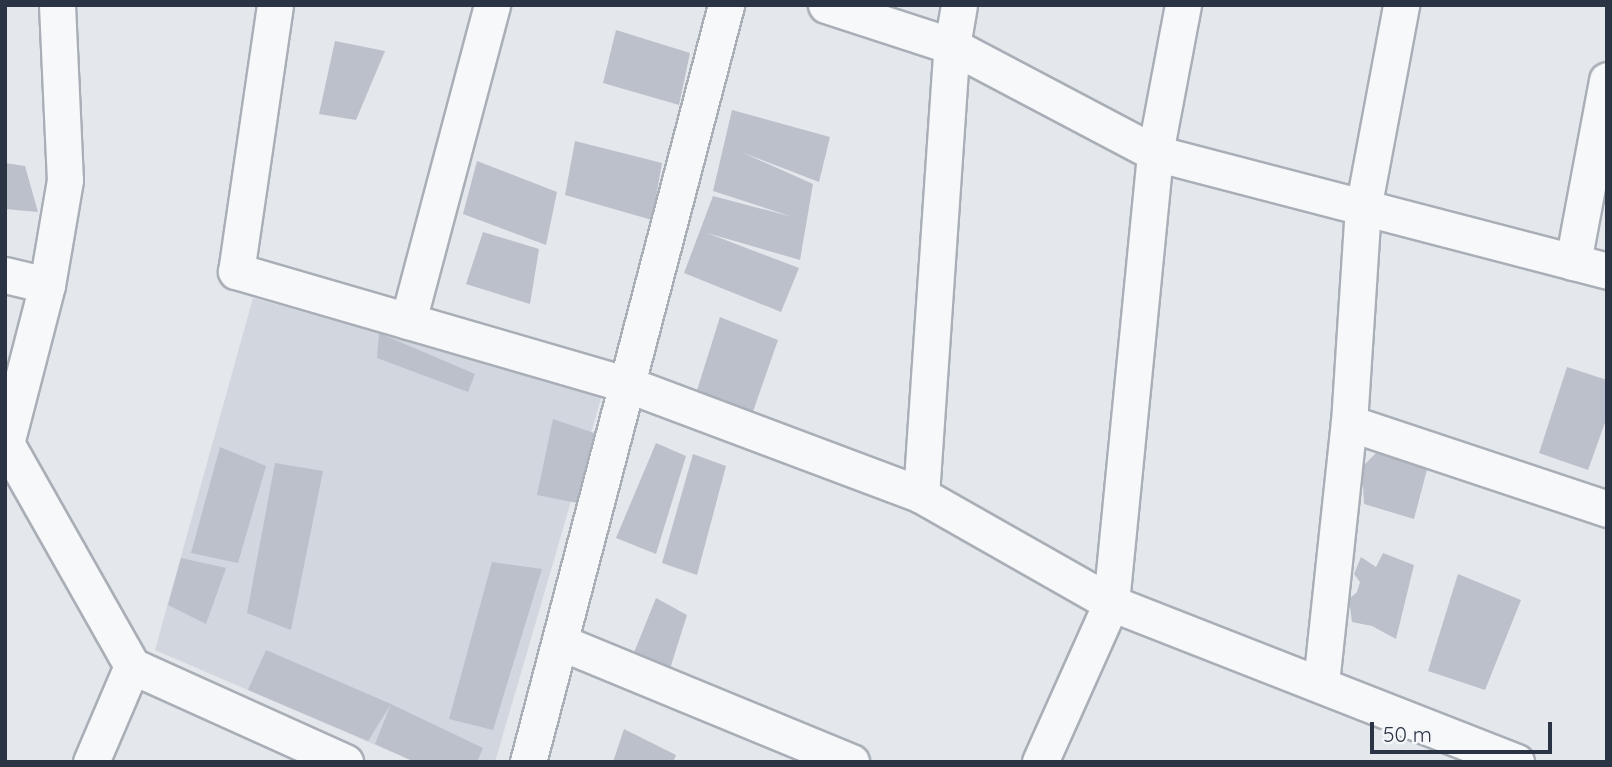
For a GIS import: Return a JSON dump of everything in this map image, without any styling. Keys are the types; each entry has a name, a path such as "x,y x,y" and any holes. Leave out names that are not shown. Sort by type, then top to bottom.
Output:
{"street":[{"path":"57,5 65,180 47,285 6,443 132,666 296,752 345,762"},
{"path":"275,5 236,271 629,385 920,495 1111,603 1321,683 1516,762"},
{"path":"408,321 492,5"},
{"path":"528,762 629,385 726,5"},
{"path":"826,5 952,46 1155,153 1607,271"},
{"path":"920,495 952,46 958,5"},
{"path":"1040,762 1111,603 1155,153 1183,5"},
{"path":"1321,683 1349,423 1363,209 1401,5"},
{"path":"1573,262 1607,80"},
{"path":"5,275 47,285"},
{"path":"1349,423 1607,509"},
{"path":"560,642 851,762"},
{"path":"91,762 132,666"}],"shaded area":[{"path":"253,298 602,395 495,762 415,762 155,650"}],"building":[{"path":"616,30 690,53 679,105 603,83"},
{"path":"335,41 385,51 356,120 319,114"},
{"path":"732,110 830,137 819,182 741,152 813,184 800,260 707,233 799,268 781,312 684,273 713,196 793,217 713,191"},
{"path":"575,141 662,163 652,220 565,195"},
{"path":"477,161 557,192 546,245 463,214"},
{"path":"5,163 25,166 38,212 5,209"},
{"path":"483,232 539,249 530,304 466,284"},
{"path":"720,317 778,340 750,420 694,400"},
{"path":"379,333 475,374 468,392 377,358"},
{"path":"1567,367 1607,380 1607,417 1588,470 1539,453"},
{"path":"553,419 597,434 577,503 537,495"},
{"path":"656,443 686,456 656,554 616,538"},
{"path":"1385,444 1429,462 1414,519 1364,504 1362,467"},
{"path":"220,447 266,466 238,563 191,553"},
{"path":"693,454 726,466 697,575 662,563"},
{"path":"275,463 323,471 291,630 247,613"},
{"path":"1383,553 1414,565 1396,639 1372,626 1352,622 1349,599 1357,592 1360,582 1354,574 1361,557 1376,567"},
{"path":"181,558 226,568 206,624 168,605"},
{"path":"492,562 542,569 493,730 449,719"},
{"path":"1458,574 1521,600 1485,690 1428,671"},
{"path":"656,598 687,615 669,672 631,660"},
{"path":"266,650 391,704 368,741 248,690"},
{"path":"391,704 483,748 477,762 415,762 375,744"},
{"path":"624,729 676,755 673,762 613,762"}]}
